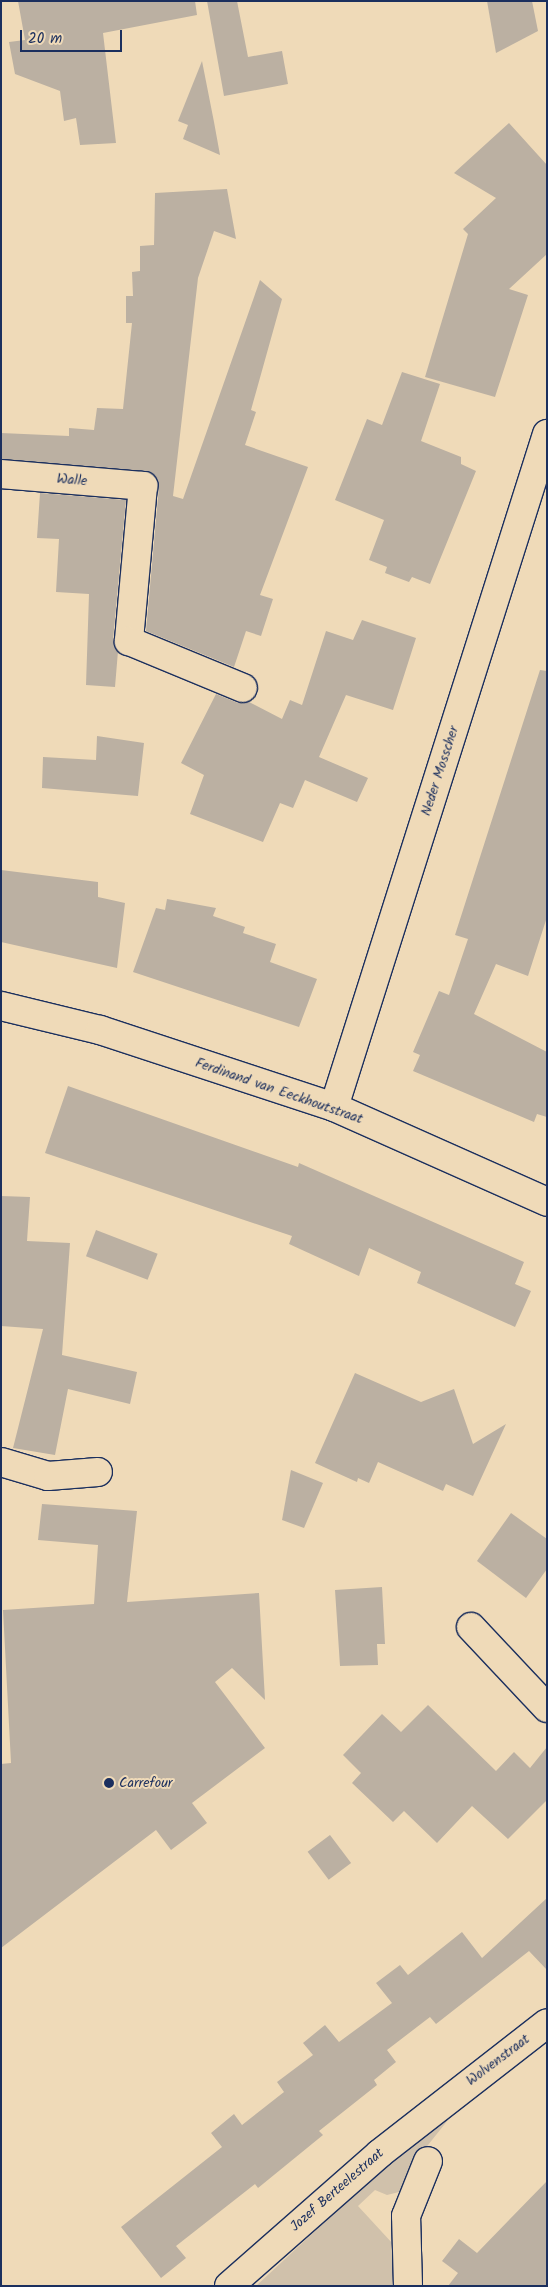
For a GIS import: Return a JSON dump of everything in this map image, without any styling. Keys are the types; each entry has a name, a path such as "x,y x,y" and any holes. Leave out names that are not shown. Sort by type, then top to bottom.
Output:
{"street":[{"name":"Neder Mosscher","path":"334,1107 547,434"},
{"name":"Walle","path":"1,474 143,486 129,641 243,688"},
{"name":"Ferdinand van Eeckhoutstraat","path":"1,1006 100,1030 334,1107 547,1202"},
{"path":"1,1462 48,1476 98,1472"},
{"path":"471,1626 547,1708"},
{"name":"Wolvenstraat","path":"449,2097 547,2023"},
{"name":"Jozef Berteelestraat","path":"228,2286 449,2097"},
{"path":"408,2286 406,2216 428,2161"}],"shaded area":[{"path":"442,2113 448,2120 416,2160 403,2191 387,2195 375,2190 358,2206 393,2244 394,2286 256,2286"}],"building":[{"path":"18,1 195,1 197,15 103,33 116,143 80,145 76,118 64,121 60,91 15,74 9,42 25,40"},
{"path":"207,1 237,1 248,57 282,51 288,84 224,96"},
{"path":"487,1 532,1 538,31 496,53"},
{"path":"202,61 220,155 183,139 188,125 178,121"},
{"path":"509,123 547,165 547,254 509,289 528,295 495,397 425,377 468,234 463,229 496,198 454,173"},
{"path":"227,189 236,239 214,231 198,278 173,496 183,499 260,280 282,299 251,410 256,412 245,445 308,467 260,595 273,599 261,636 246,631 234,667 146,631 159,487 152,474 1,459 1,433 69,436 69,428 94,430 97,408 123,409 132,323 126,323 126,296 133,296 132,272 140,271 140,246 154,245 155,193"},
{"path":"402,372 440,384 421,441 461,457 461,464 476,471 430,584 412,577 409,582 385,573 387,567 369,560 384,520 335,500 367,419 382,425"},
{"path":"40,493 126,500 113,640 118,651 115,687 86,685 89,594 56,592 59,539 37,538"},
{"path":"362,620 416,638 393,710 346,695 319,757 368,778 357,802 305,780 293,808 280,803 263,842 190,814 204,775 181,763 216,694 238,703 249,702 282,719 290,700 302,705 326,631 353,640"},
{"path":"540,670 547,671 547,917 528,976 496,964 474,1014 547,1052 547,1117 537,1114 534,1122 413,1071 420,1055 413,1052 439,991 449,995 468,939 455,935"},
{"path":"97,736 144,743 138,796 42,788 43,757 96,760"},
{"path":"1,870 98,882 98,897 125,903 117,968 1,942"},
{"path":"167,899 216,908 213,916 245,927 243,933 276,944 270,962 317,979 299,1027 133,972 156,908 165,910"},
{"path":"68,1086 298,1167 299,1163 524,1262 515,1284 531,1291 515,1327 417,1283 421,1272 369,1248 359,1276 289,1244 292,1236 45,1153"},
{"path":"1,1196 30,1197 27,1241 70,1243 62,1355 137,1372 130,1404 68,1389 55,1455 13,1448 43,1329 1,1326"},
{"path":"96,1230 158,1254 148,1280 86,1256"},
{"path":"355,1373 421,1402 454,1389 473,1444 506,1424 473,1496 446,1484 443,1491 378,1462 369,1483 358,1478 357,1482 315,1463"},
{"path":"291,1470 323,1483 304,1528 282,1520"},
{"name":"Carrefour","path":"42,1504 137,1511 127,1602 259,1593 265,1700 232,1668 215,1682 265,1748 192,1803 207,1823 171,1850 156,1830 1,1948 1,1764 11,1763 3,1610 94,1604 98,1545 38,1540"},
{"path":"511,1513 547,1539 547,1569 526,1598 477,1561"},
{"path":"382,1587 385,1644 377,1644 378,1665 340,1666 335,1590"},
{"path":"428,1705 496,1771 514,1752 530,1768 547,1747 547,1800 508,1839 472,1806 437,1843 404,1811 393,1822 352,1783 361,1773 343,1755 382,1714 401,1732"},
{"path":"330,1835 351,1863 329,1880 308,1852"},
{"path":"547,1898 547,1970 529,1951 436,2024 430,2017 387,2050 396,2062 374,2080 377,2085 319,2131 323,2135 258,2188 255,2184 176,2246 186,2258 161,2278 121,2227 222,2147 211,2133 234,2114 242,2125 284,2092 277,2082 313,2055 303,2043 325,2025 339,2042 392,2003 376,1983 400,1965 408,1975 462,1932 482,1958"},
{"path":"547,2181 547,2286 448,2286 458,2273 442,2261 459,2239 477,2253"}],"place":[{"name":"Carrefour","path":"109,1783"}]}
